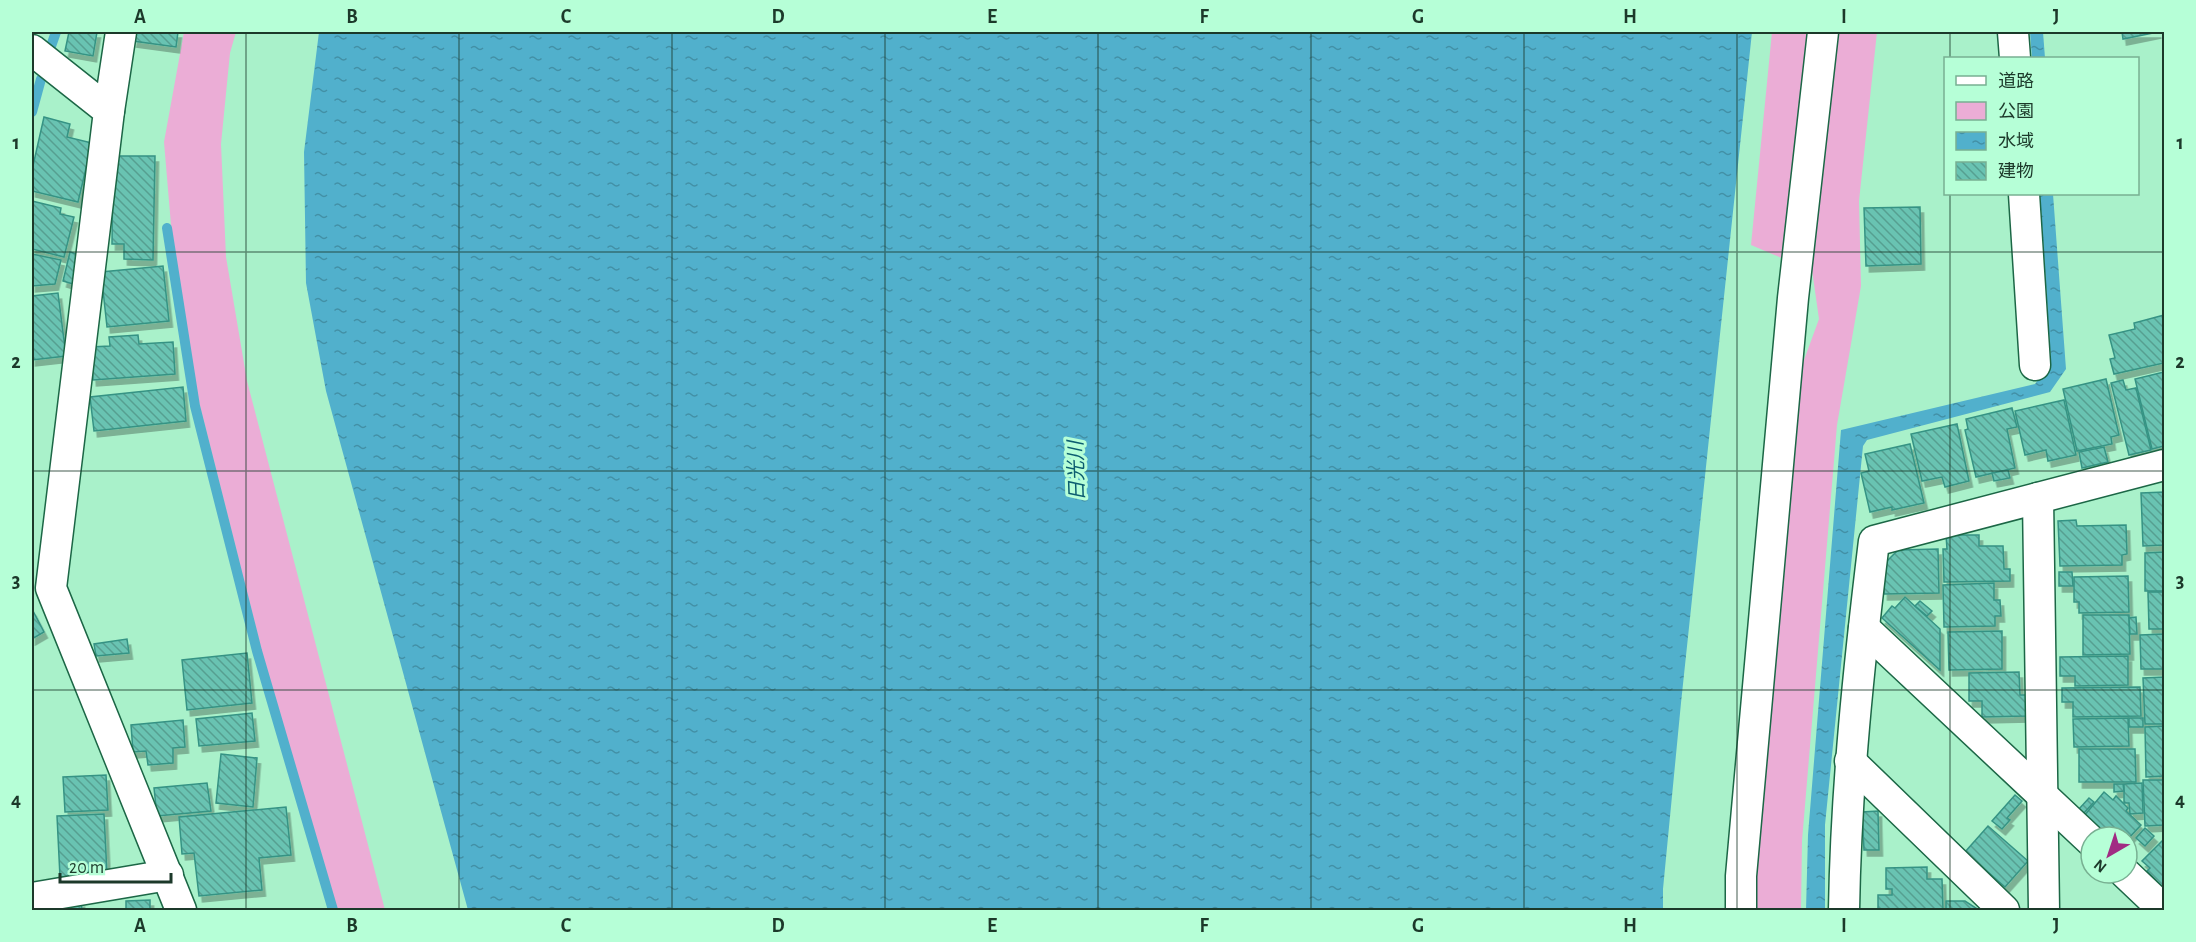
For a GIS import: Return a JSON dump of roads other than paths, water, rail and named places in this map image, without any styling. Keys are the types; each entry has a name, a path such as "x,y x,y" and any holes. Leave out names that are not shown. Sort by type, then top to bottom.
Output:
{"street":[{"path":"121,32 109,111 51,588 181,910"},
{"path":"1741,910 1741,876 1793,298 1823,32"},
{"path":"2013,32 2015,57"},
{"path":"32,50 109,111"},
{"path":"2024,195 2035,365"},
{"path":"1844,910 1845,832 1850,761 1874,542 2164,465"},
{"path":"2038,498 2044,910"},
{"path":"1863,628 2079,831"},
{"path":"1850,761 2004,910"},
{"path":"32,898 168,875"},
{"path":"2138,885 2164,910"}],"water":[{"name":"日光川","path":"319,32 1752,32 1681,703 1663,889 1663,910 468,910 326,391 306,283 304,152"},
{"path":"2030,32 2043,32 2045,57 2032,57"},
{"path":"2040,195 2053,195 2066,369 2050,392 1867,440 1863,446 1825,825 1825,910 1806,910 1808,835 1841,430 2035,384 2051,363"}],"waterway":[{"path":"50,49 56,32"},
{"path":"32,112 41,79"},
{"path":"167,228 195,406 257,651 333,910"}]}
